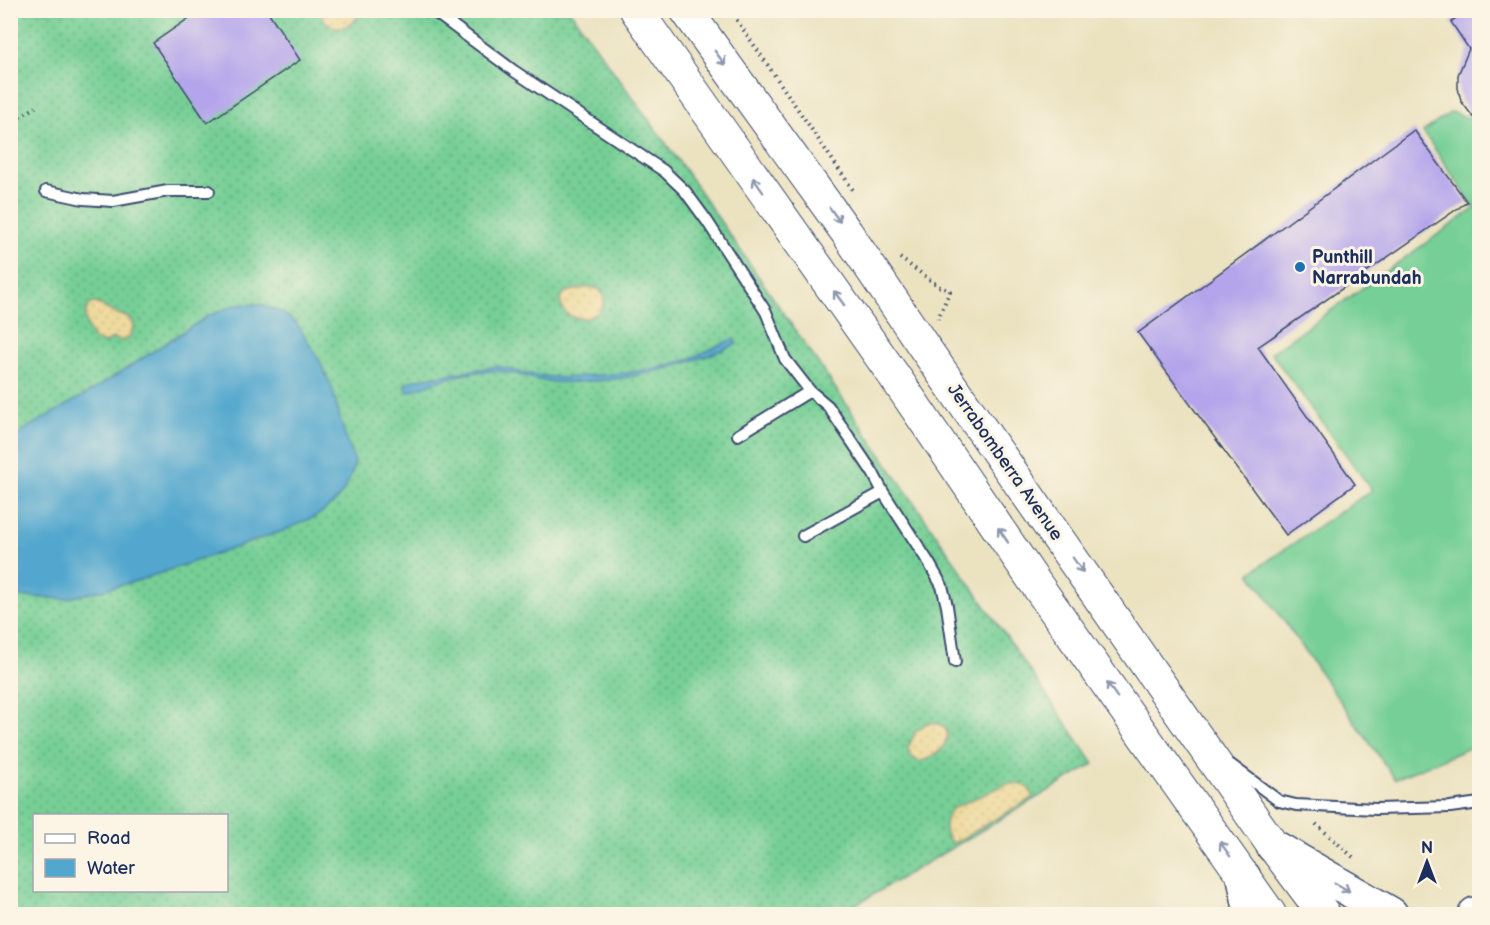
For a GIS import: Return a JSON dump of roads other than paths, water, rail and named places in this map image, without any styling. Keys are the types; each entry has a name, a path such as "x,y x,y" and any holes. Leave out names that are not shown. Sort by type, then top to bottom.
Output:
{"main road":[{"path":"636,10 1270,915"},
{"name":"Jerrabomberra Avenue","path":"686,10 929,348 1273,846 1324,915"},
{"path":"868,339 894,352 929,348 920,397 922,416"},
{"path":"1273,846 1391,915"},
{"path":"1244,877 1251,915"}],"lane":[{"path":"432,10 514,71 643,155 685,191 766,312 785,359 810,391 828,406 929,563 942,586 955,662"},
{"path":"46,192 83,199 113,201 168,191 209,191"},
{"path":"738,435 810,391"},
{"path":"803,536 883,492"},
{"path":"1202,744 1279,801 1296,805 1377,809 1450,807 1479,803"}],"water":[{"path":"260,304 283,313 297,324 320,361 332,388 345,436 355,462 343,492 333,504 318,515 283,531 137,581 66,599 11,596 11,441 28,427 93,390 208,316 236,305"},
{"path":"733,339 737,344 693,361 626,377 555,382 503,372 485,371 451,377 408,392 404,385 413,380 498,366 527,374 561,378 627,373 687,360"}],"place":[{"name":"Punthill Narrabundah","path":"1300,267"}]}
